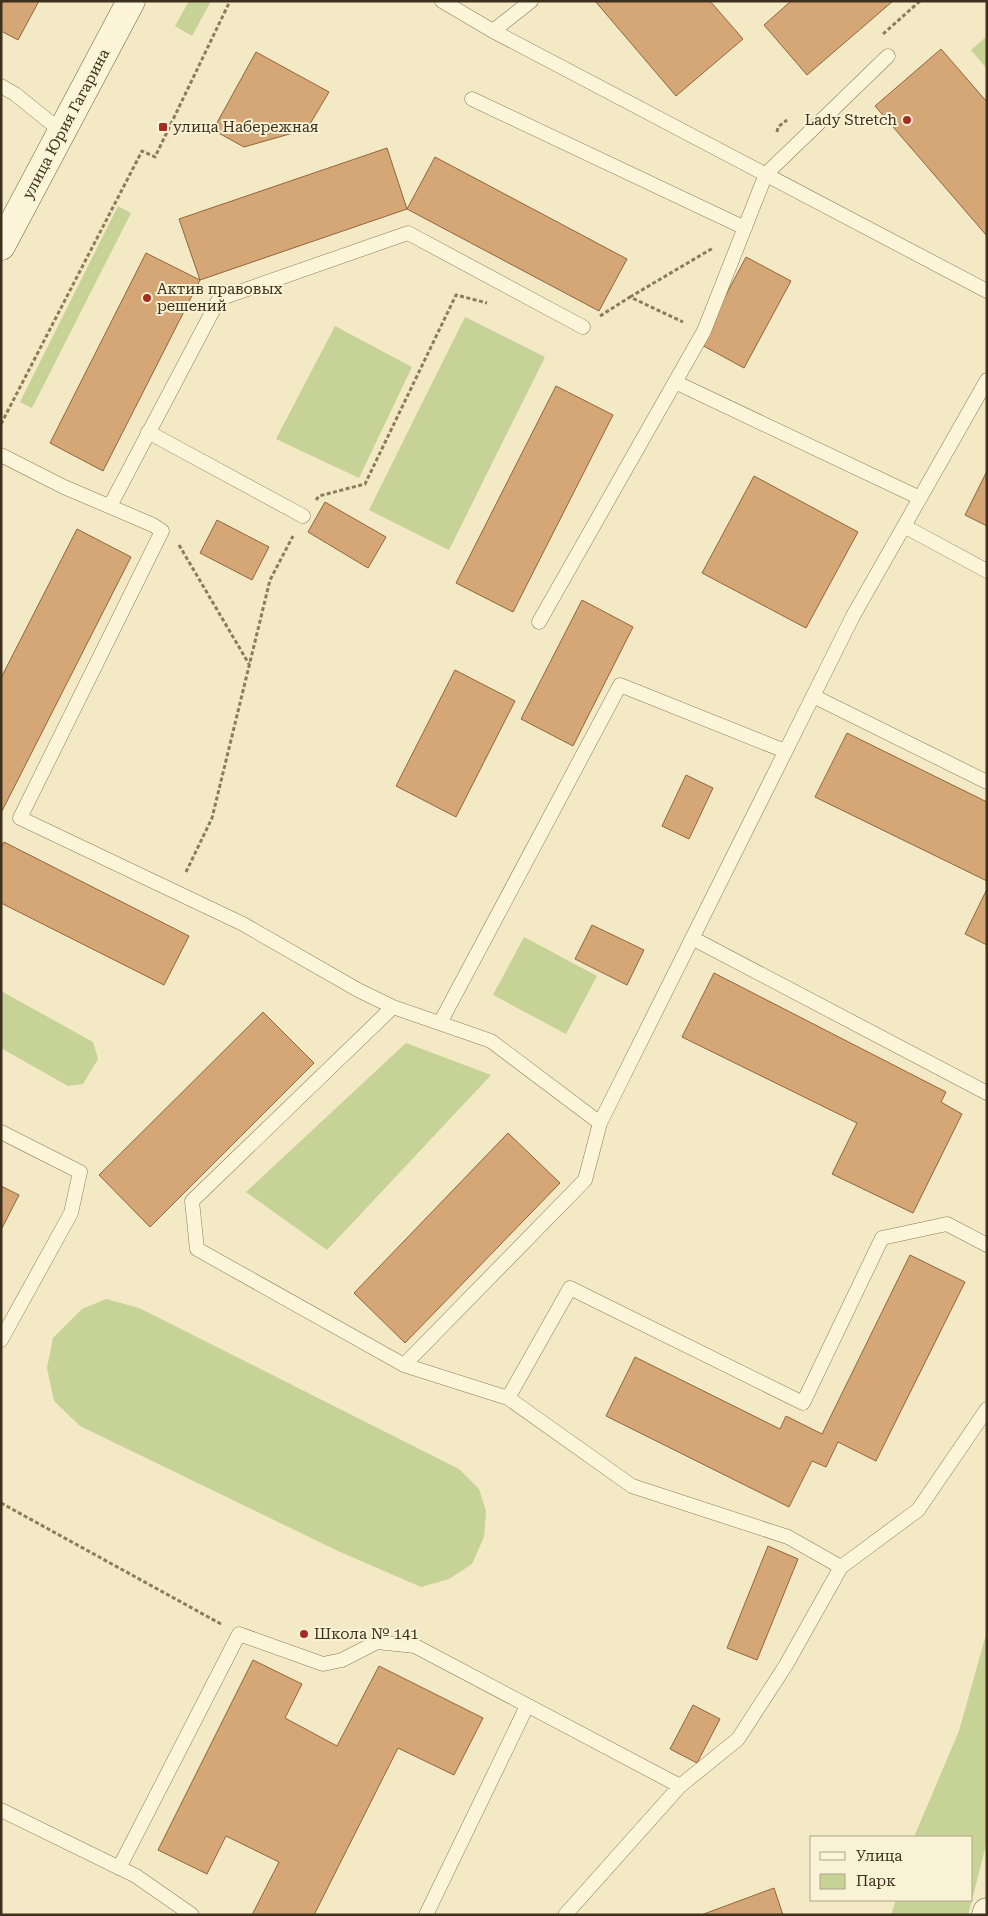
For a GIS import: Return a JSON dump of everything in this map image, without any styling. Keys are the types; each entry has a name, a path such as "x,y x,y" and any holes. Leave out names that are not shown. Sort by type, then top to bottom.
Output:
{"main road":[{"name":"улица Юрия Гагарина","path":"1,246 131,1"}],"lane":[{"path":"442,1 493,31 987,291"},
{"path":"493,31 531,1"},
{"path":"539,622 704,332 766,174 888,56"},
{"path":"1,86 15,94 61,131"},
{"path":"472,99 746,228"},
{"path":"110,506 219,299 408,233 583,327"},
{"path":"404,1365 585,1180 600,1123 853,616 987,380"},
{"path":"675,382 920,498"},
{"path":"148,432 303,516"},
{"path":"1,455 64,487 110,506 162,531 20,818 243,924 358,990 393,1007 491,1041 600,1123"},
{"path":"904,526 987,571"},
{"path":"440,1023 620,685 786,751"},
{"path":"813,696 987,782"},
{"path":"692,938 987,1093"},
{"path":"393,1007 192,1201 197,1249 404,1365 508,1398 632,1486 788,1537 841,1567"},
{"path":"1,1132 80,1172 70,1213 1,1340"},
{"path":"508,1398 570,1288 803,1403 882,1238 947,1224 987,1245"},
{"path":"565,1915 680,1786 738,1738 786,1665 841,1567 918,1510 987,1409"},
{"path":"119,1868 239,1634 322,1664 342,1660 377,1642 415,1646 680,1786"},
{"path":"426,1915 527,1706"},
{"path":"1,1810 136,1876 192,1915"}],"path":[{"path":"1,424 142,152 155,157 230,1"},
{"path":"583,327 746,228"},
{"path":"177,892 212,818 270,580 303,516 319,496 365,484 456,295 493,304"},
{"path":"630,297 704,332"},
{"path":"162,531 183,548 249,665"},
{"path":"1,1503 239,1634"}],"green space":[{"path":"189,1 211,1 192,36 175,26"},
{"path":"987,36 987,69 971,50"},
{"path":"118,206 131,213 32,408 20,402"},
{"path":"465,317 545,357 449,550 369,510"},
{"path":"335,326 412,367 359,478 276,439"},
{"path":"524,937 597,976 566,1034 493,995"},
{"path":"1,991 93,1042 98,1059 83,1084 68,1086 1,1048"},
{"path":"406,1043 491,1075 327,1250 246,1192"},
{"path":"106,1299 139,1308 459,1469 479,1489 486,1511 484,1537 472,1564 449,1579 421,1587 338,1551 80,1426 54,1401 47,1368 53,1338 82,1309"},
{"path":"987,1631 987,1841 973,1896 973,1836 914,1836 959,1731"},
{"path":"896,1901 972,1901 968,1915 891,1915"}],"building":[{"path":"1,1 39,1 18,40 1,31"},
{"path":"595,1 710,1 743,39 676,96"},
{"path":"791,1 893,1 807,75 764,25"},
{"path":"941,49 987,102 987,236 875,106"},
{"path":"256,52 329,92 307,129 244,147 213,130"},
{"path":"387,148 407,209 200,280 179,219"},
{"path":"435,157 627,259 599,311 407,209"},
{"path":"146,253 200,280 103,471 50,443"},
{"path":"746,257 791,281 744,368 700,344"},
{"path":"556,386 613,415 513,612 456,583"},
{"path":"987,471 987,526 965,515"},
{"path":"754,476 858,532 806,628 702,573"},
{"path":"325,502 386,537 368,568 308,532"},
{"path":"217,520 269,547 252,580 200,553"},
{"path":"77,529 131,557 1,813 1,678"},
{"path":"582,600 633,627 573,746 521,719"},
{"path":"455,670 515,701 456,817 396,786"},
{"path":"847,733 987,802 987,881 815,797"},
{"path":"686,775 713,788 689,839 662,826"},
{"path":"4,842 189,936 164,985 1,903 1,848"},
{"path":"987,889 987,945 965,934"},
{"path":"592,925 644,950 627,985 575,959"},
{"path":"714,973 946,1092 941,1102 962,1114 913,1213 832,1174 857,1123 682,1037"},
{"path":"263,1012 314,1063 150,1227 99,1175"},
{"path":"508,1133 560,1183 405,1343 354,1293"},
{"path":"1,1186 19,1195 1,1230"},
{"path":"910,1255 965,1282 876,1461 838,1442 826,1467 812,1461 789,1507 606,1416 635,1357 780,1429 786,1416 822,1434"},
{"path":"768,1546 798,1559 757,1660 727,1648"},
{"path":"253,1660 302,1684 285,1718 337,1746 379,1666 483,1718 454,1775 398,1748 314,1915 252,1915 279,1862 226,1836 207,1874 158,1850"},
{"path":"693,1705 720,1719 697,1763 670,1749"},
{"path":"774,1888 783,1915 701,1915"}],"place":[{"name":"Lady Stretch","path":"907,120"},
{"name":"улица Набережная","path":"163,127"},
{"name":"Актив правовых решений","path":"147,298"},
{"name":"Школа № 141","path":"304,1634"}]}
